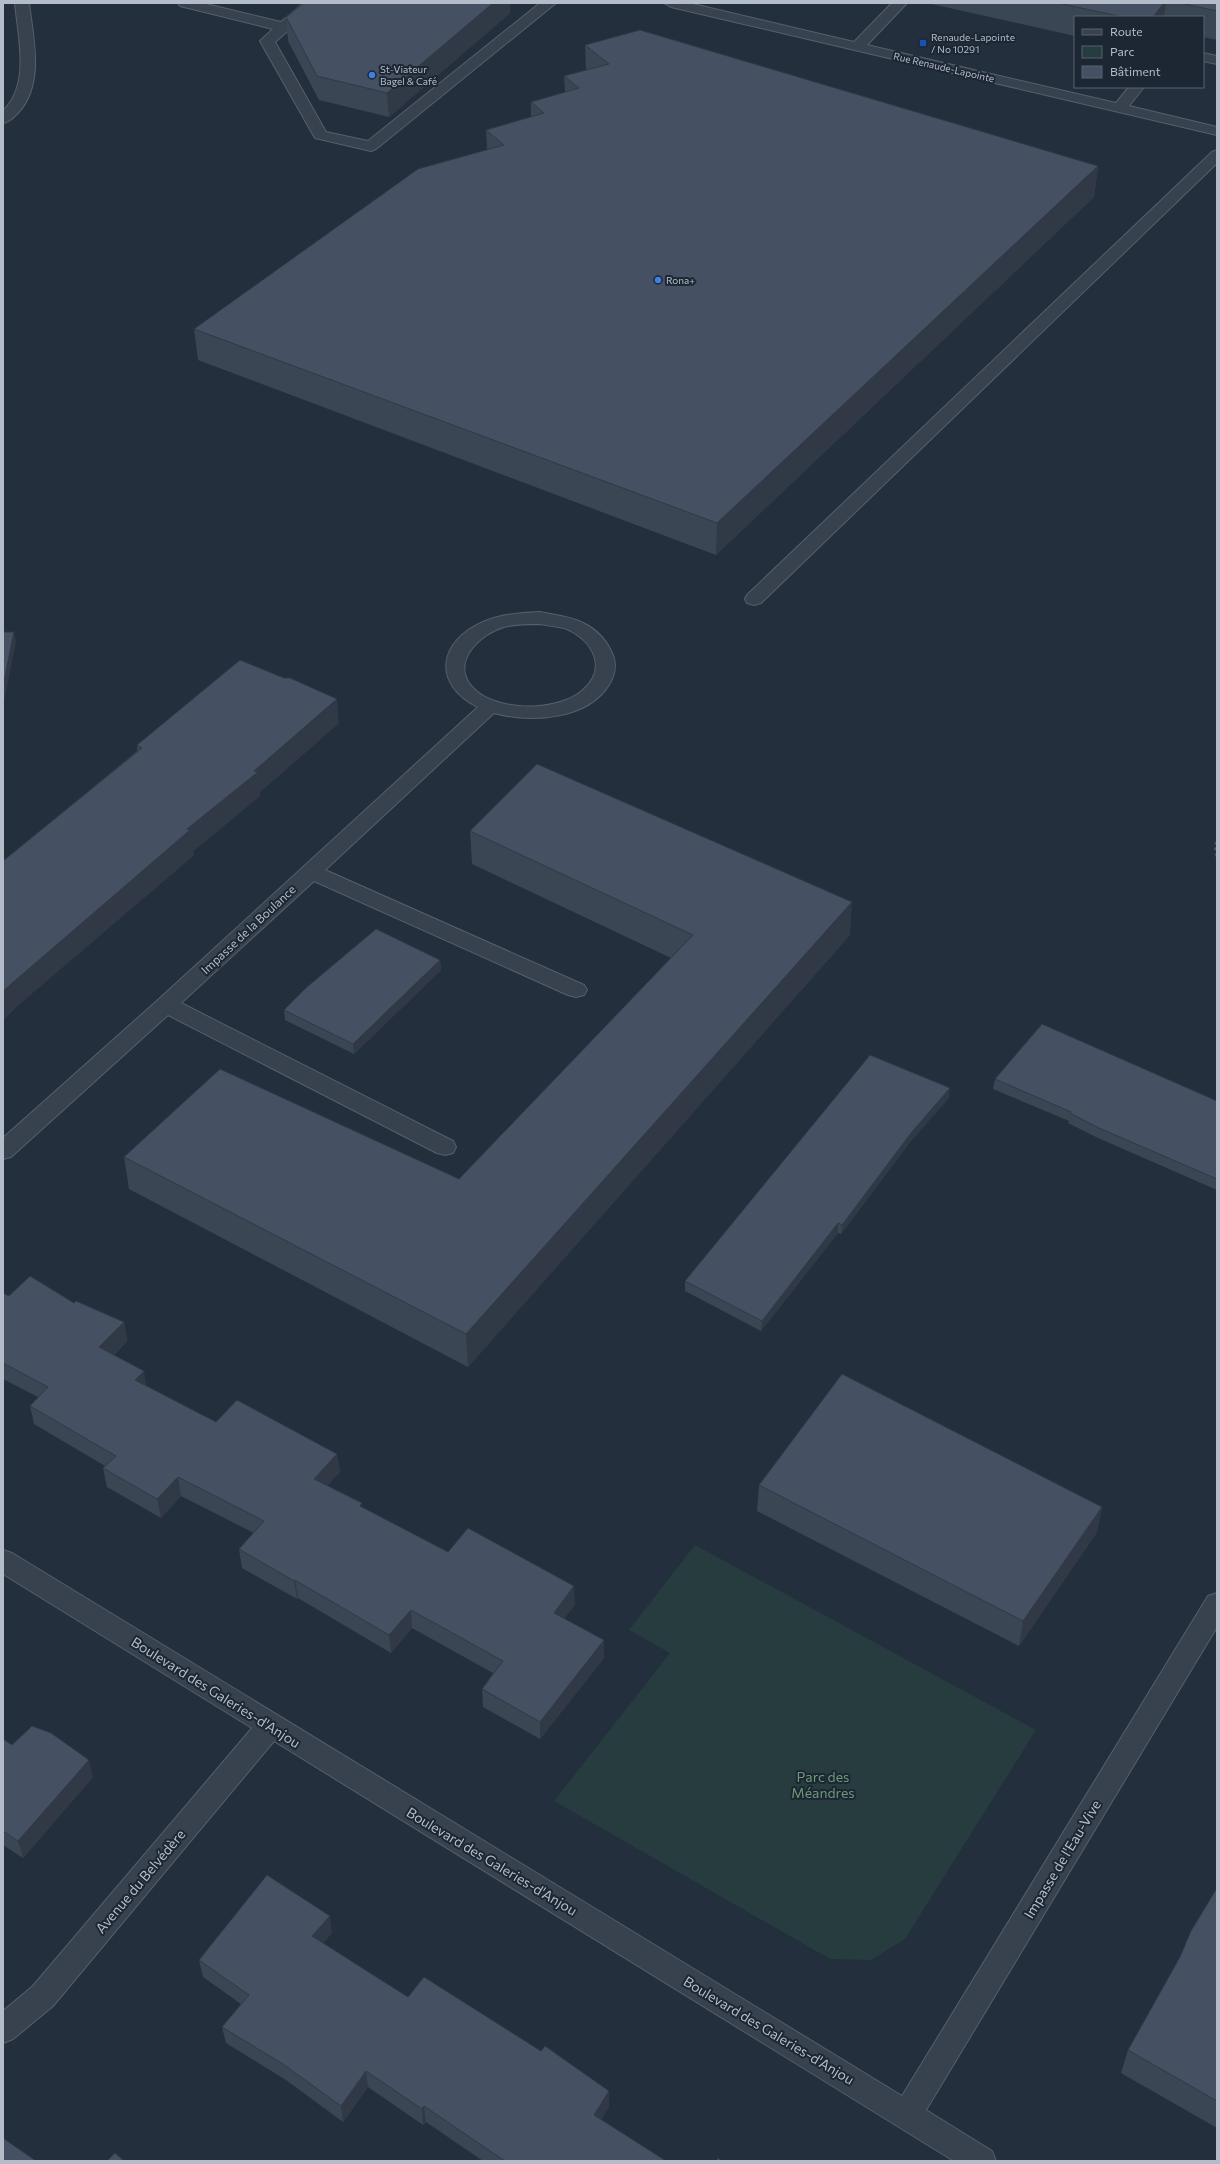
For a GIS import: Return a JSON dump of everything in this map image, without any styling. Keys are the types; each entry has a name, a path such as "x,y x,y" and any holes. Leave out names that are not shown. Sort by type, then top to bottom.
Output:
{"street":[{"path":"3,119 21,99 26,80 27,54 22,3"},
{"path":"185,3 284,27"},
{"path":"313,3 267,41 320,135 371,146 549,3"},
{"name":"Rue Renaude-Lapointe","path":"671,3 1217,132"},
{"path":"857,47 900,3"},
{"path":"1204,56 1217,60"},
{"path":"1120,108 1136,88"},
{"path":"754,599 1217,155"},
{"path":"540,618 565,622 585,632 599,644 606,658 606,672 598,687 583,699 563,708 539,712 514,712 491,706 471,696 458,682 454,666 459,650 471,636 496,624 514,619 540,618"},
{"name":"Impasse de la Boulance","path":"3,1152 166,1005 491,706"},
{"path":"310,871 576,990"},
{"path":"166,1005 446,1147"},
{"name":"Boulevard des Galeries-d'Anjou","path":"3,1561 270,1726 907,2114 981,2161"},
{"name":"Impasse de l'Eau-Vive","path":"907,2114 1217,1604"},
{"name":"Avenue du Belvédère","path":"3,2029 43,1996 270,1726"}],"path":[{"path":"1217,842 1215,845 1217,860"}],"green space":[{"name":"Parc des Méandres","path":"695,1545 1036,1730 905,1939 871,1960 830,1959 554,1801 670,1653 629,1630"}],"building":[{"name":"St-Viateur Bagel & Café","path":"304,3 493,3 387,93 317,76 286,17"},
{"path":"1058,3 1164,3 1154,16 1118,16"},
{"path":"1180,3 1217,3 1217,11"},
{"name":"Rona+","path":"640,30 1098,166 717,523 194,329 418,169 504,145 486,130 544,113 531,102 579,88 564,76 609,64 585,45"},
{"path":"3,632 14,632 3,687"},
{"path":"240,660 284,678 290,678 337,699 254,771 258,772 187,829 190,830 3,991 3,861 142,748 137,745"},
{"path":"537,764 852,902 466,1334 124,1157 220,1069 459,1179 693,935 470,831"},
{"path":"376,929 440,960 353,1044 284,1010 307,987"},
{"path":"1042,1024 1217,1101 1217,1179 1099,1128 1070,1113 1071,1112 995,1079"},
{"path":"870,1055 950,1088 911,1133 842,1225 838,1223 762,1321 685,1281"},
{"path":"30,1276 74,1303 76,1301 124,1322 99,1347 144,1371 135,1380 216,1422 237,1400 337,1454 314,1479 362,1503 360,1506 448,1552 468,1528 574,1586 554,1613 604,1640 540,1722 482,1689 503,1661 411,1610 389,1635 239,1549 264,1521 178,1477 157,1499 103,1468 116,1456 30,1406 48,1387 3,1363 3,1293 9,1296"},
{"path":"842,1374 1102,1507 1023,1621 759,1485"},
{"path":"32,1726 51,1733 89,1760 18,1841 3,1831 3,1739 12,1745"},
{"path":"267,1875 330,1916 312,1936 408,1997 424,1977 541,2051 545,2046 609,2091 594,2115 666,2161 505,2161 424,2106 422,2109 366,2071 341,2106 283,2064 222,2027 249,1995 199,1960"},
{"path":"1217,1888 1217,2101 1128,2050 1180,1957 1191,1931"},
{"path":"3,2138 36,2161 3,2161"},
{"path":"115,2153 124,2161 107,2161"}],"place":[{"name":"Renaude-Lapointe / No 10291","path":"923,43"},
{"name":"St-Viateur Bagel & Café","path":"372,75"},
{"name":"Rona+","path":"658,280"}]}
